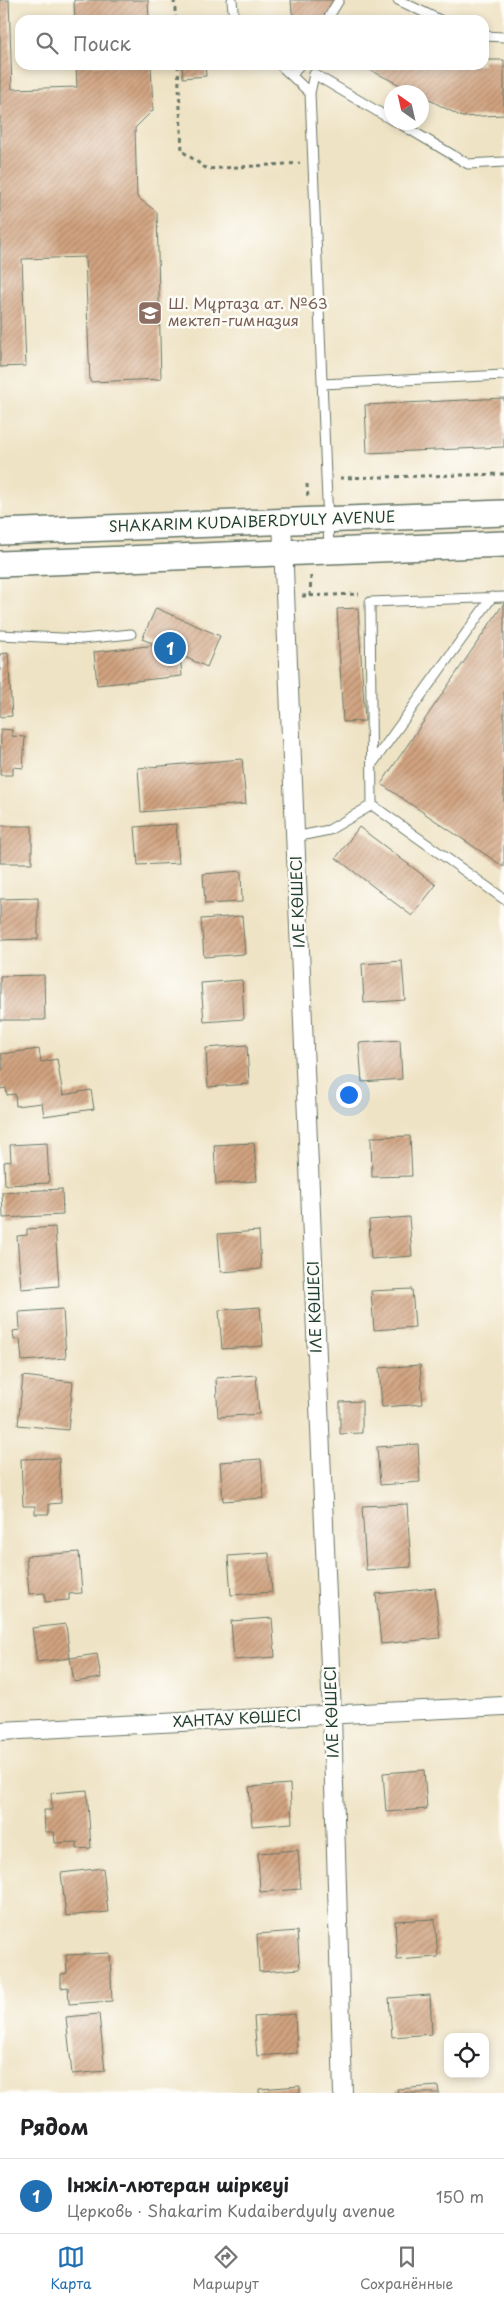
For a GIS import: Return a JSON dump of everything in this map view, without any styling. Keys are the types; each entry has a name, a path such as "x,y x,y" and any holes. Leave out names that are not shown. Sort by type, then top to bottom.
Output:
{"main road":[{"name":"SHAKARIM KUDAIBERDYULY AVENUE","path":"0,532 504,513"},
{"path":"0,564 504,544"}],"street":[{"name":"ІЛЕ КӨШЕСІ","path":"282,521 332,1714 343,2093"},
{"name":"ХАНТАУ КӨШЕСІ","path":"0,1731 504,1706"}],"lane":[{"path":"232,0 234,15"},
{"path":"330,15 340,0"},
{"path":"398,0 430,15"},
{"path":"489,36 504,37"},
{"path":"285,70 310,93"},
{"path":"292,76 296,70"},
{"path":"329,551 310,93 314,74 384,115"},
{"path":"411,130 468,164 504,162"},
{"path":"323,384 504,375"},
{"path":"372,764 492,597"},
{"path":"372,805 370,602 504,597"},
{"path":"0,635 82,639 131,634"},
{"path":"295,837 329,830 372,805"},
{"path":"372,805 504,900"}],"path":[{"path":"174,0 176,15"},
{"path":"178,70 182,151 207,168 313,162"},
{"path":"327,478 504,474"}],"building":[{"path":"0,0 9,0 12,89 77,87 76,70 151,70 153,110 135,128 137,197 157,212 161,379 90,382 85,257 22,259 26,366 0,367"},
{"path":"74,0 148,0 149,15 75,15"},
{"path":"291,0 338,0 329,15 296,15 292,13"},
{"path":"489,60 504,60 504,115 462,117 429,100 429,85 400,85 370,70 489,70"},
{"path":"182,70 205,70 206,76 183,78"},
{"path":"504,398 504,447 367,453 365,405"},
{"path":"504,603 504,867 381,784"},
{"path":"156,608 220,636 207,667 180,655 182,676 97,685 94,652 157,645 142,639"},
{"path":"358,608 365,721 343,722 337,609"},
{"path":"8,653 12,716 0,717 0,654"},
{"path":"1,729 12,730 12,736 25,737 23,768 13,767 13,775 0,775"},
{"path":"242,759 246,804 141,812 138,768"},
{"path":"176,824 179,863 138,865 135,827"},
{"path":"0,826 32,826 32,863 0,863"},
{"path":"359,827 436,885 412,916 336,858"},
{"path":"241,871 242,902 205,904 203,874"},
{"path":"38,898 38,939 0,940 0,899"},
{"path":"242,916 245,954 204,957 201,919"},
{"path":"402,961 405,1000 364,1003 362,964"},
{"path":"44,975 45,1020 0,1020 0,976"},
{"path":"242,980 244,1019 204,1022 201,983"},
{"path":"400,1040 402,1079 362,1082 359,1043"},
{"path":"247,1045 249,1084 208,1087 206,1048"},
{"path":"39,1049 41,1062 57,1059 63,1095 91,1090 94,1109 44,1116 42,1103 16,1106 15,1094 7,1095 6,1088 0,1089 0,1069 3,1069 1,1054"},
{"path":"410,1136 412,1176 372,1177 371,1137"},
{"path":"47,1143 49,1183 5,1185 4,1162 11,1161 10,1145"},
{"path":"254,1143 257,1181 216,1184 214,1145"},
{"path":"62,1189 63,1215 3,1218 2,1192"},
{"path":"409,1217 412,1256 371,1259 369,1220"},
{"path":"55,1227 59,1286 21,1289 17,1236 27,1235 27,1229"},
{"path":"259,1231 261,1269 221,1272 218,1234"},
{"path":"412,1289 415,1327 374,1330 371,1291"},
{"path":"260,1307 263,1346 222,1349 219,1310"},
{"path":"63,1309 66,1358 22,1361 20,1339 14,1340 13,1331 20,1330 19,1312"},
{"path":"420,1365 423,1404 382,1407 379,1368"},
{"path":"256,1375 259,1414 218,1417 216,1378"},
{"path":"23,1376 73,1382 68,1430 18,1425"},
{"path":"362,1401 362,1433 340,1434 340,1402"},
{"path":"418,1444 420,1482 380,1485 377,1447"},
{"path":"59,1458 61,1503 49,1504 49,1514 35,1514 35,1506 23,1506 21,1459"},
{"path":"261,1459 264,1498 223,1501 220,1462"},
{"path":"407,1504 411,1567 366,1570 362,1506"},
{"path":"79,1552 82,1593 69,1594 69,1600 45,1602 45,1593 29,1594 26,1556"},
{"path":"269,1553 272,1592 231,1595 228,1556"},
{"path":"435,1588 440,1638 381,1644 376,1594"},
{"path":"272,1618 275,1657 234,1660 231,1621"},
{"path":"66,1624 70,1658 37,1662 32,1628"},
{"path":"97,1654 101,1678 74,1682 70,1658"},
{"path":"424,1770 427,1809 386,1812 383,1773"},
{"path":"290,1784 292,1823 252,1826 249,1787"},
{"path":"87,1790 91,1848 77,1849 77,1842 55,1843 54,1832 45,1832 44,1810 52,1810 51,1793"},
{"path":"298,1850 301,1889 260,1892 258,1853"},
{"path":"103,1868 108,1912 66,1916 61,1873"},
{"path":"435,1919 438,1957 397,1960 395,1921"},
{"path":"297,1931 300,1969 259,1972 257,1934"},
{"path":"110,1953 112,2001 69,2004 68,1987 61,1988 61,1974 67,1973 66,1955"},
{"path":"430,1995 432,2034 392,2037 389,1998"},
{"path":"99,2014 105,2071 72,2074 66,2017"},
{"path":"295,2014 297,2053 257,2056 254,2017"},
{"path":"300,2086 300,2093 259,2093 259,2089"},
{"path":"438,2086 439,2093 398,2093 397,2089"}],"place":[{"name":"Ш. Мұртаза ат. №63 мектеп-гимназия","path":"150,313"},
{"name":"Інжіл-лютеран шіркеуі","path":"170,648"}]}
